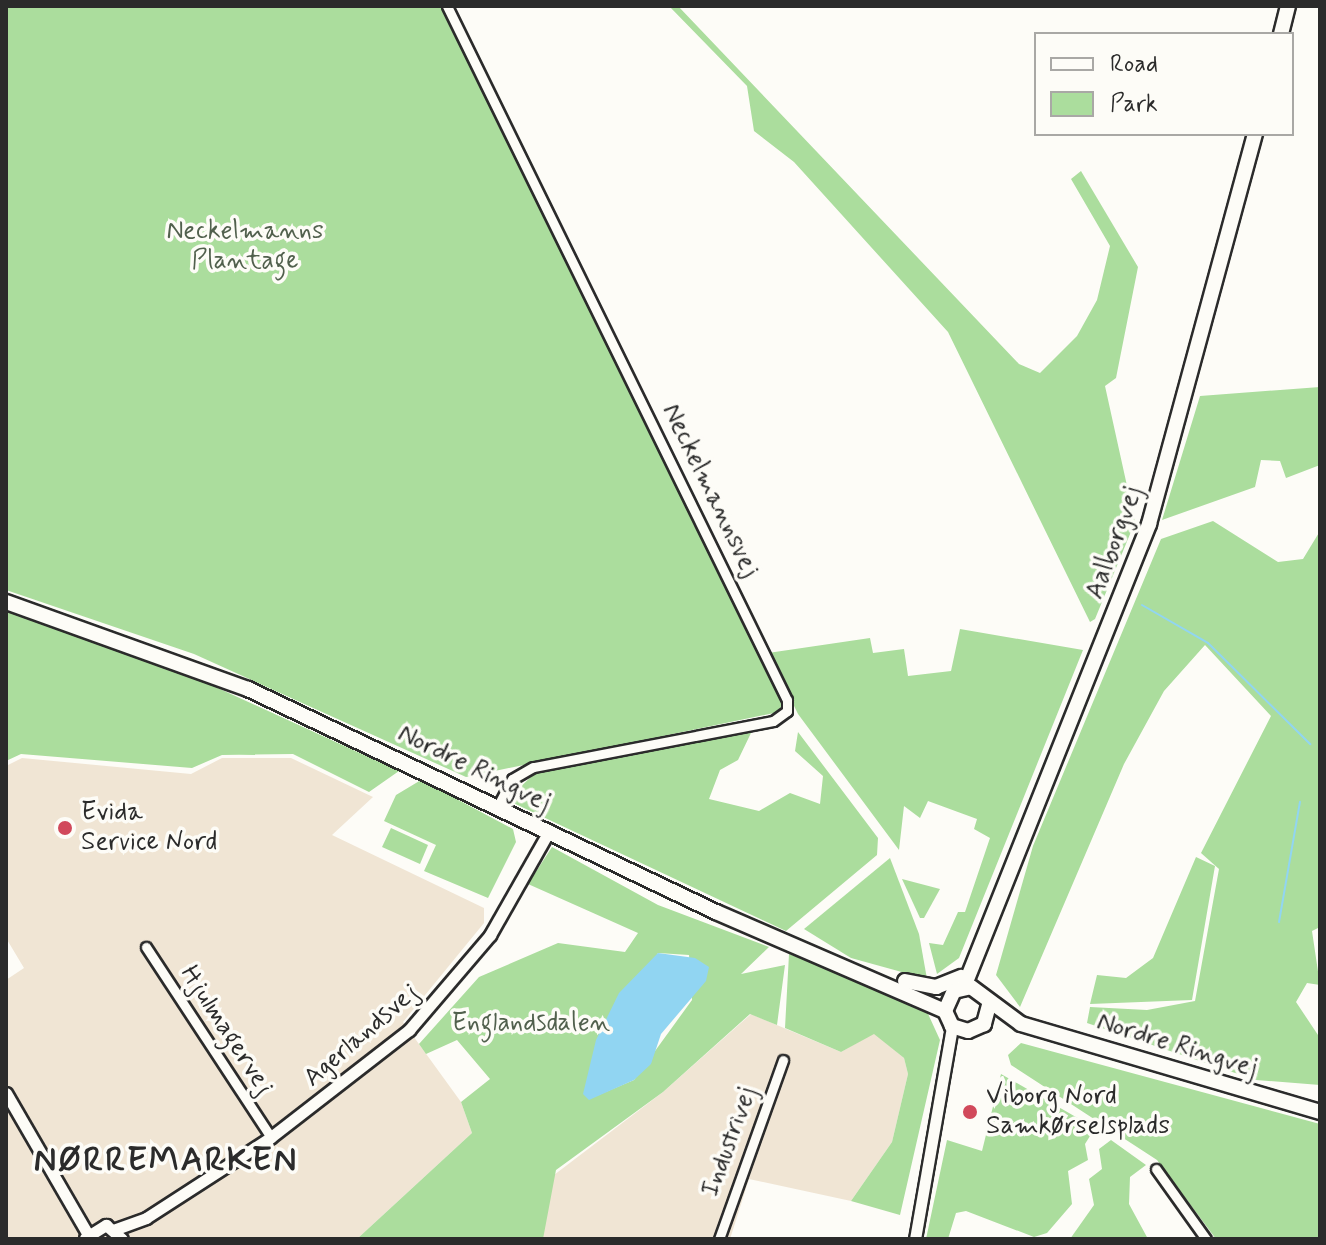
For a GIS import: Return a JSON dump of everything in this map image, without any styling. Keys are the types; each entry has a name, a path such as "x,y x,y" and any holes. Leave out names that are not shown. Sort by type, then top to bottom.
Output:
{"main road":[{"path":"1282,32 1288,6"},
{"name":"Aalborgvej","path":"964,987 982,955 1013,862 1165,477 1254,136"},
{"name":"Nordre Ringvej","path":"6,602 248,689 827,960 917,994 945,1011"},
{"path":"827,960 927,987 957,981 1013,862"},
{"name":"Aalborgvej","path":"982,955 986,999"},
{"path":"964,987 986,999 984,1024 968,1031 952,1026 945,1011 950,995 964,987"},
{"name":"Nordre Ringvej","path":"917,994 950,995"},
{"name":"Nordre Ringvej","path":"986,999 1021,1024"},
{"name":"Nordre Ringvej","path":"984,1024 1021,1024 1320,1112"}],"street":[{"name":"Neckelmannsvej","path":"447,6 787,700 787,711 773,721 533,767 512,779 497,807"},
{"name":"Agerlandsvej","path":"121,1236 271,1137 377,1059 453,984 549,831"},
{"name":"Hjulmagervej","path":"146,947 271,1137"},
{"path":"915,1239 949,1063 952,1026"},
{"path":"949,1063 968,1031"},
{"name":"Industrivej","path":"719,1239 783,1060"},
{"path":"7,1097 76,1201 101,1225 121,1236"},
{"path":"1156,1169 1206,1239"},
{"path":"76,1201 86,1236 101,1225"}],"shaded area":[{"path":"22,758 191,774 222,758 291,758 373,797 332,835 484,908 484,923 403,1022 461,1102 472,1133 357,1239 6,1239 6,980 24,968 6,938 6,766"},
{"path":"751,1014 841,1052 874,1033 904,1058 908,1074 892,1142 851,1201 749,1179 730,1239 470,1239 663,1092"}],"green space":[{"name":"Neckelmanns Plantage","path":"6,6 450,6 783,701 779,712 466,777 194,654 6,590"},
{"path":"669,6 678,6 1019,364 1040,373 1077,336 1097,300 1110,246 1071,179 1081,171 1138,267 1116,378 1105,386 1135,522 1095,619 1090,622 948,332 794,162 754,131 747,86"},
{"path":"1320,387 1320,465 1286,478 1280,461 1261,460 1255,487 1162,520 1200,396"},
{"path":"1213,521 1278,562 1303,559 1320,531 1320,927 1312,931 1320,985 1307,983 1296,1002 1320,1038 1320,1085 1256,1080 1087,1023 1090,1007 1147,1010 1195,1001 1219,869 1201,853 1271,716 1205,645 1164,691 1124,764 1020,1007 996,975 1033,846 1161,539"},
{"path":"6,611 172,667 399,771 369,792 293,754 222,755 192,768 21,754 6,761"},
{"path":"960,629 1083,650 959,958 937,974 929,943 943,945 958,912 965,912 990,838 974,829 977,819 928,801 920,818 904,806 899,850 798,714 768,653 870,638 873,653 904,649 908,676 951,671"},
{"path":"736,729 751,733 738,760 720,770 709,799 759,811 790,793 820,804 823,776 795,751 798,732 878,838 877,855 786,931 507,800 537,771"},
{"path":"421,780 513,829 516,842 488,898 424,871 436,845 384,821 396,795"},
{"path":"391,828 428,845 420,864 382,847"},
{"name":"Englandsdalen","path":"552,847 658,905 769,947 741,974 785,965 777,1025 750,1014 663,1092 556,1170 543,1239 357,1239 472,1133 461,1102 490,1079 457,1040 426,1054 419,1044 479,977 558,943 625,952 638,933 528,884","holes":["658,953 689,955 692,1000 634,1080 589,1099"]},
{"path":"1196,857 1215,866 1192,1000 1090,1004 1097,975 1126,978 1153,958"},
{"path":"890,858 919,934 927,979 851,958 804,929"},
{"path":"902,879 940,889 924,918 920,918"},
{"path":"789,954 924,1005 940,1040 900,1215 851,1201 892,1142 908,1074 904,1058 874,1034 841,1052 785,1028"},
{"path":"1021,1043 1320,1124 1320,1239 1216,1239 1157,1160 1011,1065 1008,1055"},
{"path":"1001,1074 1095,1128 1085,1144 1088,1160 1068,1171 1072,1204 1047,1233 1034,1237 966,1211 956,1213 948,1239 926,1239 947,1140 982,1151"},
{"path":"1111,1140 1146,1165 1130,1177 1129,1204 1148,1239 1070,1239 1094,1205 1089,1179 1102,1169 1099,1149"}],"water":[{"path":"658,953 695,958 709,967 706,981 661,1034 651,1064 634,1080 589,1100 583,1094 596,1040 619,993"}],"waterway":[{"path":"1142,605 1208,643 1310,744"},
{"path":"1279,922 1300,802"}],"place":[{"name":"Evida Service Nord","path":"65,828"},
{"name":"Viborg Nord Samkørselsplads","path":"970,1112"}],"district":[{"name":"NØRREMARKEN","path":"166,1161"}]}
